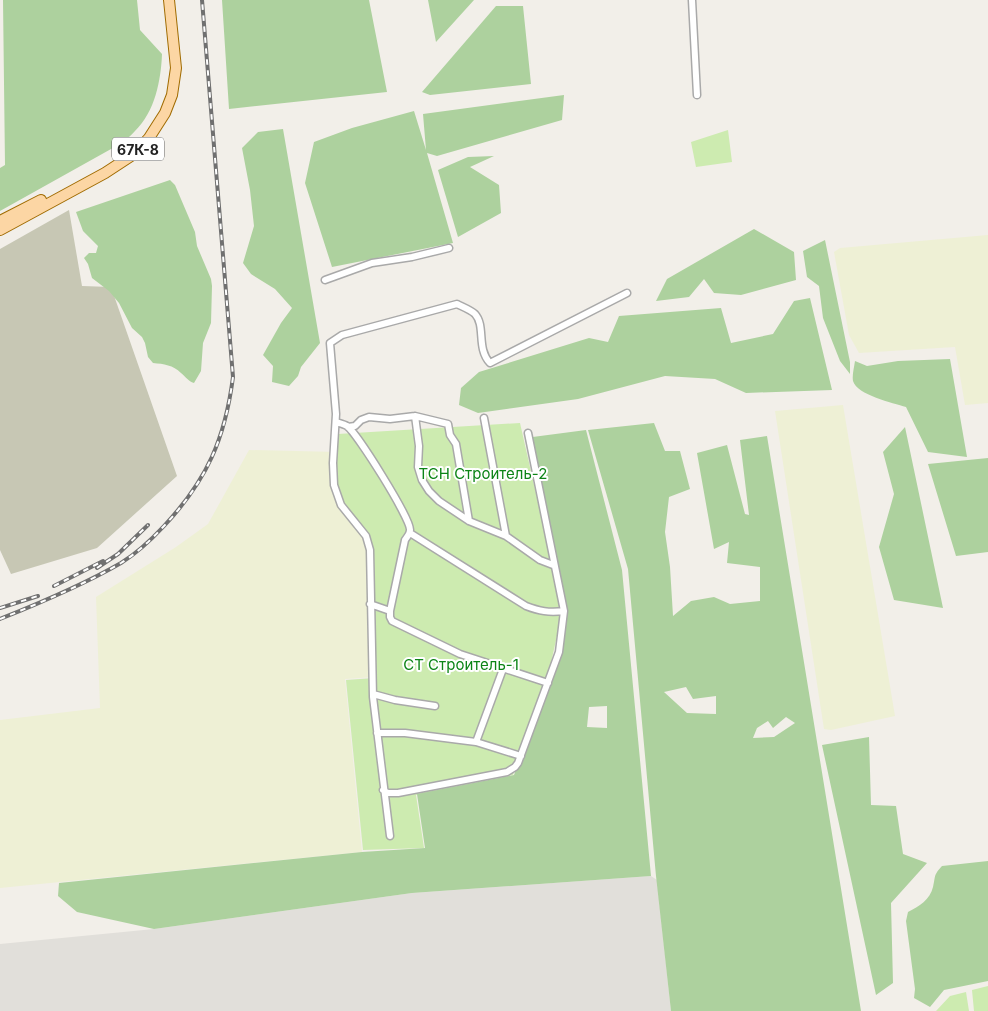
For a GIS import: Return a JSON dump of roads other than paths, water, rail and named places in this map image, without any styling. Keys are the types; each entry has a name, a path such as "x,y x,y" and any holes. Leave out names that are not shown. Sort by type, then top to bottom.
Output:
{"main road":[{"name":"67К-8","path":"0,220 98,171 125,153 142,136 158,112 165,95 170,72 170,45 164,0"},
{"name":"67К-8","path":"0,230 105,173 134,154 149,138 165,112 172,94 176,68 170,0"}],"street":[{"path":"692,0 697,96"},
{"path":"325,280 372,263 412,257 448,248"},
{"path":"390,836 373,694 370,550 366,536 340,505 334,485 333,463 336,422 330,343 342,335 457,304 476,315 480,324 483,356 490,363 627,294"},
{"path":"336,422 348,427 355,426 361,420 369,418 390,419 415,416 448,424 450,435 456,444 469,520"},
{"path":"415,416 419,446 418,467 422,480 429,491 439,501 469,520 506,536 540,560 554,565"},
{"path":"484,418 506,536"},
{"path":"348,427 405,513 410,527 410,533 405,540 390,617 399,626 460,654 548,683"},
{"path":"383,790 388,794 398,793 507,772 515,767 521,756 558,652 564,611 528,433"},
{"path":"410,533 526,606 538,611 564,611"},
{"path":"370,604 390,611"},
{"path":"476,742 503,669"},
{"path":"373,694 395,700 435,706"},
{"path":"377,733 405,733 476,742 521,756"}],"railway":[{"path":"0,619 92,579 138,551 164,526 192,492 203,475 219,439 230,399 233,377 202,0"},
{"path":"97,568 118,554 148,525"},
{"path":"54,586 103,561"},
{"path":"0,608 38,596"}],"park label":[{"name":"ТСН Строитель-2","path":"483,473"},
{"name":"СТ Строитель-1","path":"461,664"}]}
